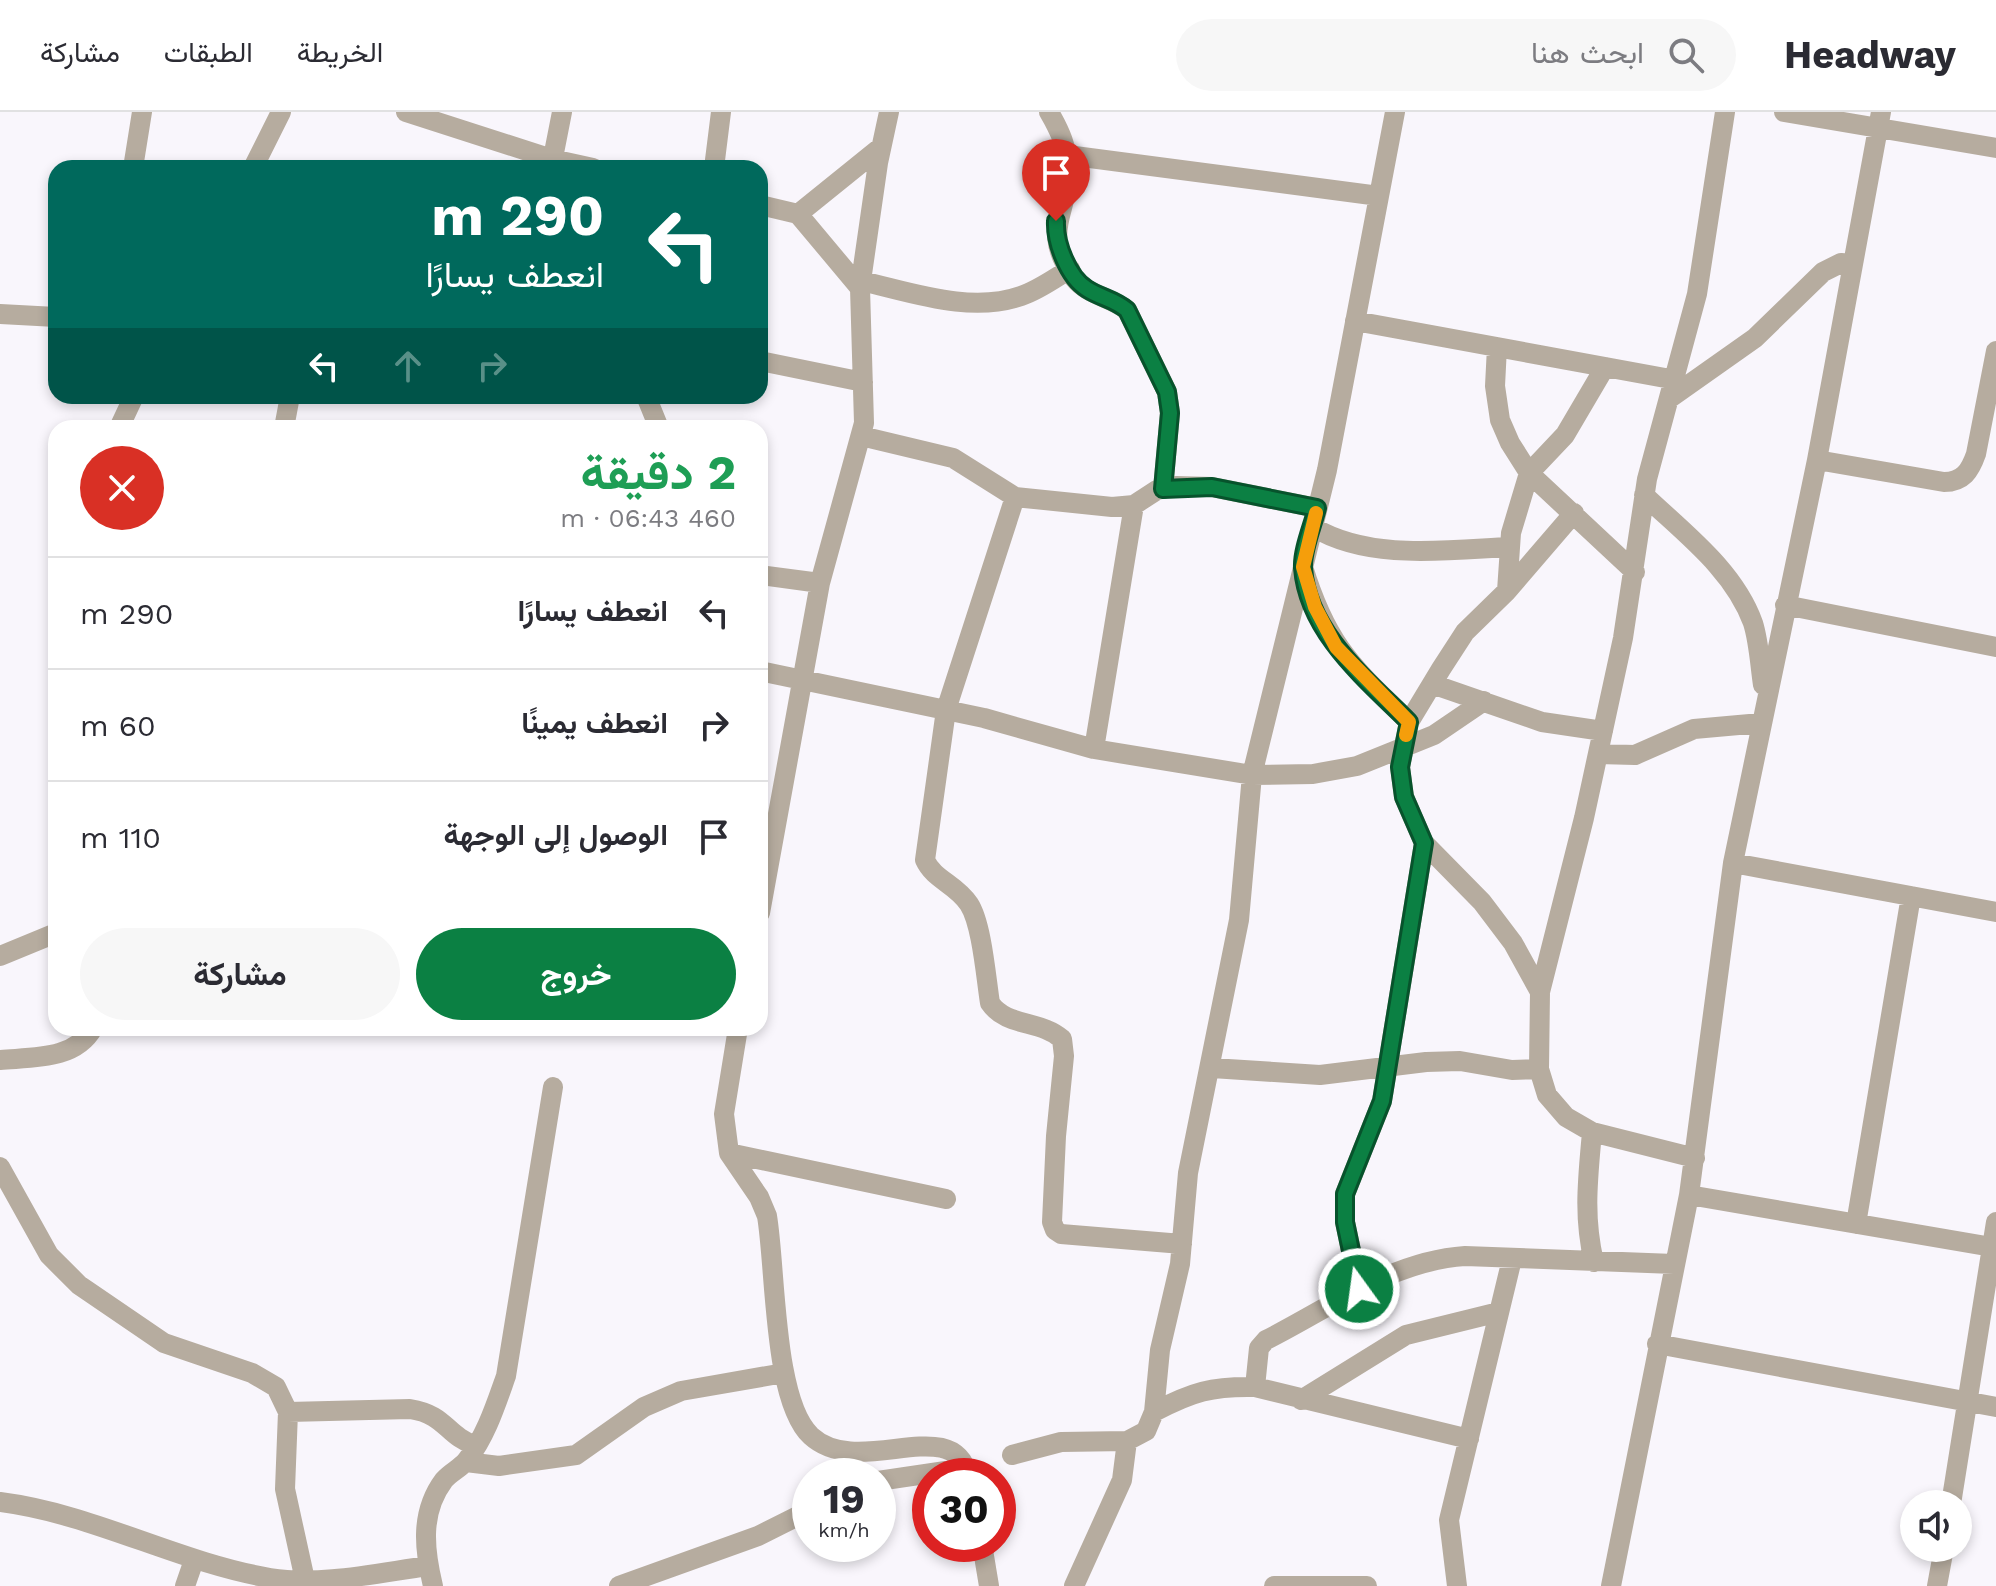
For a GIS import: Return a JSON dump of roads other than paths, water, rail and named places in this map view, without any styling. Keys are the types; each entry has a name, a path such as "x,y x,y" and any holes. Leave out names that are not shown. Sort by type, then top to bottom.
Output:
{"street":[{"path":"134,160 142,112"},
{"path":"257,160 281,112"},
{"path":"406,112 543,160"},
{"path":"553,160 562,112"},
{"path":"715,160 721,112"},
{"path":"768,867 820,583 867,406 863,382 861,284 889,112"},
{"path":"1049,112 1062,133 1068,173 1055,236 1070,269 1085,288 1116,301 1127,310 1167,392 1170,413 1163,489"},
{"path":"1012,1455 1061,1442 1127,1441 1146,1431 1154,1412 1156,1375 1172,1309 1182,1244 1191,1159 1212,1068 1239,920 1252,775 1315,517 1395,112"},
{"path":"1695,1158 1592,1132 1566,1117 1547,1095 1539,1069 1540,992 1603,731 1635,572 1644,495 1697,294 1725,112"},
{"path":"1784,112 1880,121 1996,148"},
{"path":"1611,1586 1689,1195 1733,863 1817,460 1880,121"},
{"path":"798,214 881,147"},
{"path":"1067,155 1379,196"},
{"path":"768,207 798,214 861,284 943,300 994,301 1020,297 1070,269"},
{"path":"1355,321 1605,367 1673,389 1755,338 1823,272 1841,263 1852,264"},
{"path":"0,314 48,317"},
{"path":"1497,347 1495,386 1500,420 1529,473 1635,572"},
{"path":"1817,460 1944,482 1962,479 1971,468 1976,454 1995,359"},
{"path":"768,363 863,382"},
{"path":"1507,591 1516,509 1529,473 1565,435 1605,367"},
{"path":"861,436 953,458 1015,497 1112,507 1134,505 1163,489 1212,487 1315,517 1332,538 1354,544 1431,550 1510,547"},
{"path":"1644,495 1717,565 1736,590 1753,624 1766,701"},
{"path":"1015,497 946,710 925,860 931,873 953,886 970,906 990,1003 997,1014 1051,1029 1062,1039 1064,1056 1053,1177 1055,1230 1061,1234 1182,1244"},
{"path":"1094,749 1134,505"},
{"path":"1540,992 1513,943 1482,902 1424,843 1404,797 1402,750 1409,722 1465,632 1507,591 1574,513"},
{"path":"1303,567 1315,607 1336,647 1409,722"},
{"path":"768,576 820,583"},
{"path":"1785,605 1996,647"},
{"path":"768,672 946,710 1094,749 1252,775 1313,774 1357,766 1402,750 1457,723 1484,701"},
{"path":"1432,684 1558,726 1603,731"},
{"path":"1598,754 1635,755 1694,729 1761,723"},
{"path":"1359,1289 1345,1222 1345,1194 1382,1101 1424,843"},
{"path":"1733,863 1996,912"},
{"path":"1856,1224 1911,896"},
{"path":"0,956 48,936"},
{"path":"0,1060 45,1056 78,1048 87,1036"},
{"path":"737,1036 724,1114 729,1153 759,1197 767,1216 784,1373 795,1407 811,1436 833,1448 861,1453 948,1447 960,1458"},
{"path":"1212,1068 1320,1075 1460,1061 1512,1070 1539,1069"},
{"path":"0,1502 30,1506 104,1525 194,1560 272,1578 305,1580 430,1576 424,1533 432,1497 471,1454 506,1376 553,1087"},
{"path":"1592,1132 1585,1226 1594,1262"},
{"path":"729,1153 946,1199"},
{"path":"0,1167 49,1255 79,1285 164,1343 252,1373 276,1387 288,1412 285,1489 305,1580"},
{"path":"1689,1195 1992,1247"},
{"path":"1953,1490 1996,1222"},
{"path":"1255,1387 1259,1348 1266,1340 1359,1289 1436,1258 1674,1264"},
{"path":"1457,1586 1449,1520 1512,1259"},
{"path":"1301,1400 1406,1335 1499,1312"},
{"path":"1657,1344 1996,1407"},
{"path":"288,1412 410,1409 430,1412 441,1418 471,1454 499,1466 576,1455 644,1407 681,1391 784,1373"},
{"path":"1154,1412 1192,1392 1222,1387 1255,1387 1469,1439"},
{"path":"1074,1586 1122,1480 1127,1441"},
{"path":"619,1586 758,1536 792,1519"},
{"path":"185,1586 194,1560"},
{"path":"985,1562 989,1586"},
{"path":"1937,1586 1941,1562"},
{"path":"1274,1586 1367,1586"}]}
